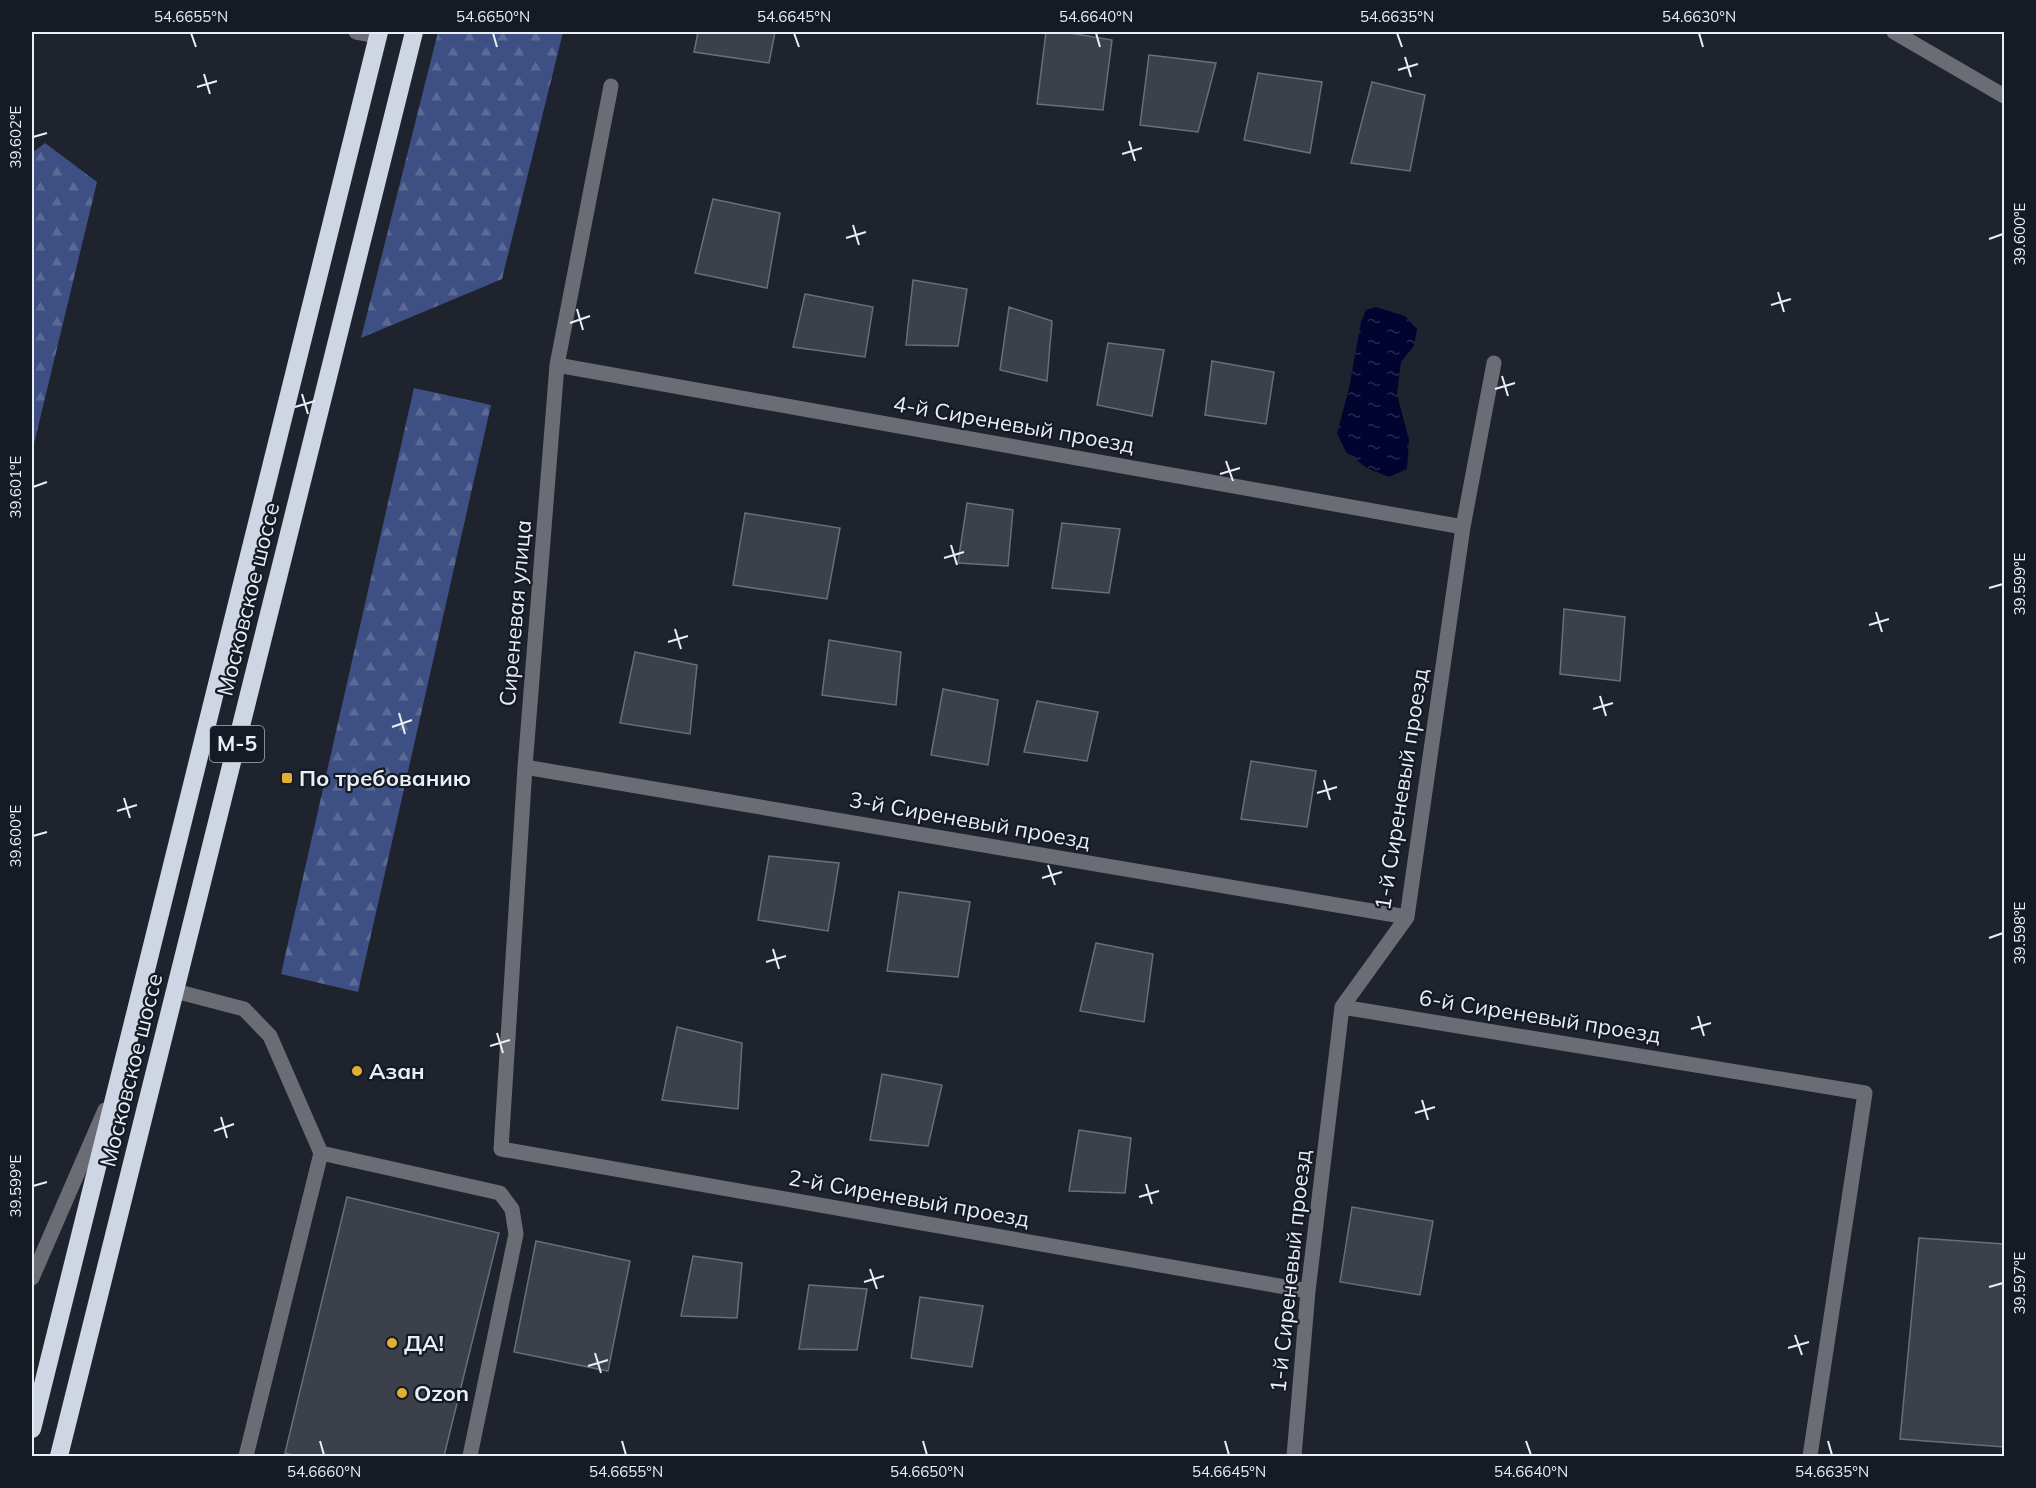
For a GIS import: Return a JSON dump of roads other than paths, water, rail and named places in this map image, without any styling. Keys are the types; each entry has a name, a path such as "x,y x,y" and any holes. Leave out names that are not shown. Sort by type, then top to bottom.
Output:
{"highway":[{"name":"Московское шоссе","path":"59,1456 414,32"},
{"name":"Московское шоссе","path":"32,1429 379,34"}],"street":[{"path":"356,32 379,34"},
{"path":"1894,32 2004,96"},
{"name":"Сиреневая улица","path":"501,1149 525,767 557,366 611,86"},
{"name":"1-й Сиреневый проезд","path":"1294,1456 1308,1291 1342,1006 1407,917 1462,527 1494,363"},
{"name":"4-й Сиреневый проезд","path":"557,366 1462,527"},
{"name":"3-й Сиреневый проезд","path":"525,767 1407,917"},
{"path":"175,991 244,1009 270,1036 321,1153 246,1456"},
{"name":"6-й Сиреневый проезд","path":"1342,1006 1865,1093 1810,1456"},
{"path":"32,1278 120,1077"},
{"name":"2-й Сиреневый проезд","path":"501,1149 1308,1291"},
{"path":"321,1153 500,1193 512,1209 516,1234 470,1456"}],"water":[{"path":"1376,307 1405,316 1417,329 1414,346 1401,362 1397,394 1409,440 1407,469 1389,477 1367,468 1346,452 1337,433 1349,388 1361,322 1366,310"}],"place":[{"name":"По требованию","path":"287,778"},
{"name":"Азан","path":"357,1071"},
{"name":"ДА!","path":"392,1343"},
{"name":"Ozon","path":"402,1393"}]}
